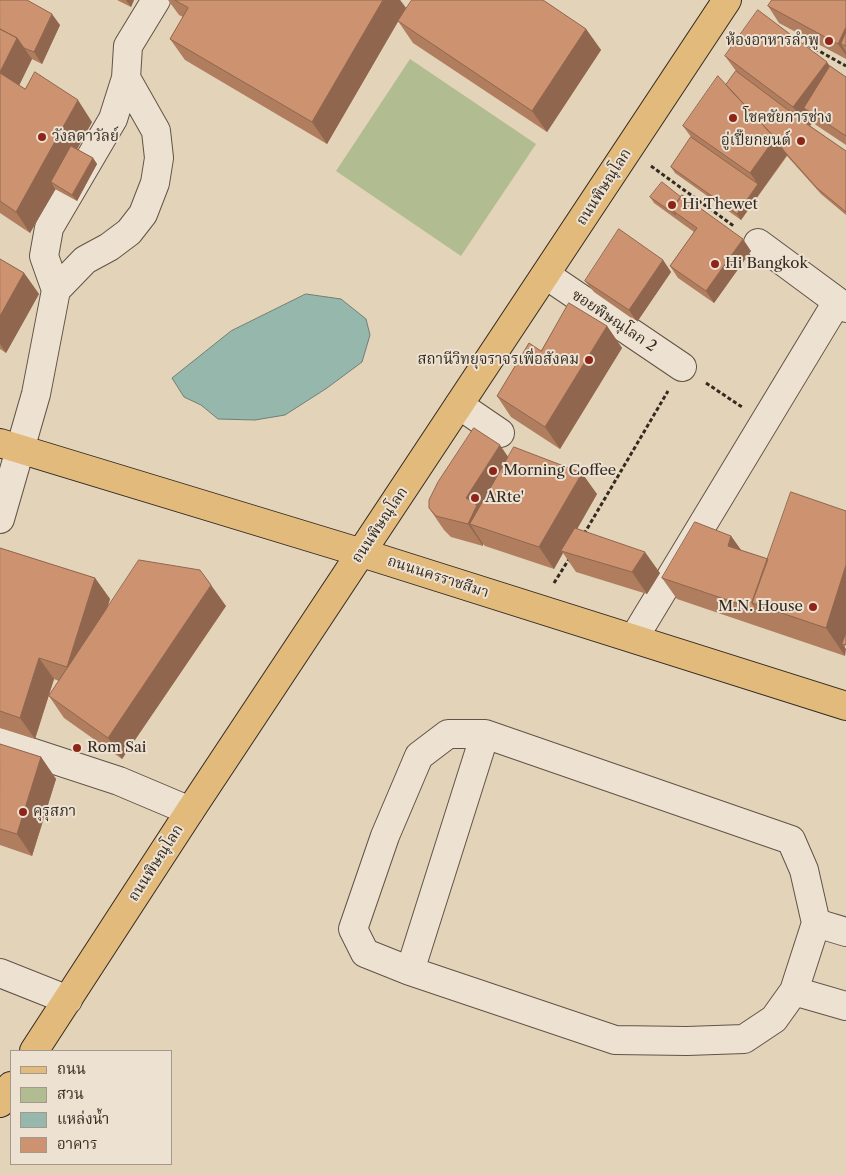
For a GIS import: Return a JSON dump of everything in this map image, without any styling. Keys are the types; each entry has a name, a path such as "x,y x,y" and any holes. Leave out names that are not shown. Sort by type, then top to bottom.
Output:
{"main road":[{"name":"ถนนพิษณุโลก","path":"35,1050 190,811 727,0"},
{"name":"ถนนนครราชสีมา","path":"10,446 362,553 846,706"},
{"path":"0,1102 10,1087"}],"street":[{"path":"0,519 10,446 36,394 56,290 44,256 49,228 113,119 126,78 128,46 156,0"},
{"path":"56,290 85,260 109,247 128,232 143,214 155,183 159,158 156,131 126,78"},
{"path":"634,638 765,423 842,305 758,244"},
{"name":"ซอยพิษณุโลก 2","path":"546,275 682,367"},
{"path":"459,405 500,433"},
{"path":"448,734 485,734 791,840 804,870 816,923 794,991 774,1019 744,1039 687,1041 615,1040 410,971 365,953 354,929 385,836 420,756 448,734"},
{"path":"410,971 485,734"},
{"path":"0,742 119,781 190,811"},
{"path":"816,923 846,932"},
{"path":"0,973 68,1000"},
{"path":"794,991 846,1006"}],"path":[{"path":"785,32 846,66"},
{"path":"629,149 758,244"},
{"path":"579,542 682,367 765,423"},
{"path":"539,609 569,559"}],"green space":[{"path":"410,59 536,144 461,256 336,171"}],"water":[{"path":"306,294 341,299 366,319 370,335 362,362 327,388 285,415 255,420 218,419 201,405 184,397 172,378 231,331"}],"building":[{"path":"0,0 27,0 52,14 34,52 24,48 17,38 0,29"},
{"path":"175,0 383,0 312,122 170,39 188,8"},
{"path":"412,0 543,0 586,29 532,111 398,21"},
{"name":"ห้องอาหารลำพู","path":"772,0 846,0 846,27 838,44 768,6"},
{"path":"758,10 827,62 793,107 725,56"},
{"path":"0,29 17,38 0,72"},
{"path":"846,32 846,46 841,44"},
{"path":"830,66 846,77 846,136 804,108"},
{"name":"อู่เปี๊ยกยนต์","path":"736,71 846,151 846,212 817,188 775,138 726,85"},
{"path":"35,72 78,100 16,212 0,201 0,73 25,89"},
{"name":"โชคชัยการช่าง","path":"718,76 775,138 750,173 683,126"},
{"path":"691,137 758,184 737,214 671,167"},
{"path":"71,146 93,158 72,195 51,182"},
{"path":"662,182 681,197 672,210 676,215 650,197"},
{"name":"Hi Bangkok","path":"682,195 743,239 706,291 670,266 697,228 672,210"},
{"path":"619,229 663,260 629,310 585,281"},
{"path":"0,259 24,273 0,316"},
{"path":"569,303 607,326 545,427 497,396 529,343 541,351"},
{"path":"474,428 500,445 466,498 477,505 468,524 436,516 429,508 429,500 438,482"},
{"path":"514,447 582,473 539,547 470,524"},
{"path":"791,492 846,511 846,565 826,628 752,603"},
{"path":"695,522 731,536 728,546 768,559 752,603 757,610 662,578"},
{"path":"575,528 645,552 632,572 561,551"},
{"path":"0,548 95,578 67,667 39,658 20,718 0,711"},
{"path":"139,560 200,570 211,585 108,738 49,696"},
{"path":"846,633 846,645 842,644"},
{"path":"0,744 41,757 17,834 0,829"}],"place":[{"name":"ห้องอาหารลำพู","path":"829,41"},
{"name":"โชคชัยการช่าง","path":"733,118"},
{"name":"วังลดาวัลย์","path":"42,137"},
{"name":"อู่เปี๊ยกยนต์","path":"801,141"},
{"name":"Hi Thewet","path":"672,205"},
{"name":"Hi Bangkok","path":"715,264"},
{"name":"สถานีวิทยุจราจรเพื่อสังคม","path":"589,360"},
{"name":"Morning Coffee","path":"493,471"},
{"name":"ARte'","path":"475,498"},
{"name":"M.N. House","path":"813,607"},
{"name":"Rom Sai","path":"77,748"},
{"name":"คุรุสภา","path":"23,812"}]}
